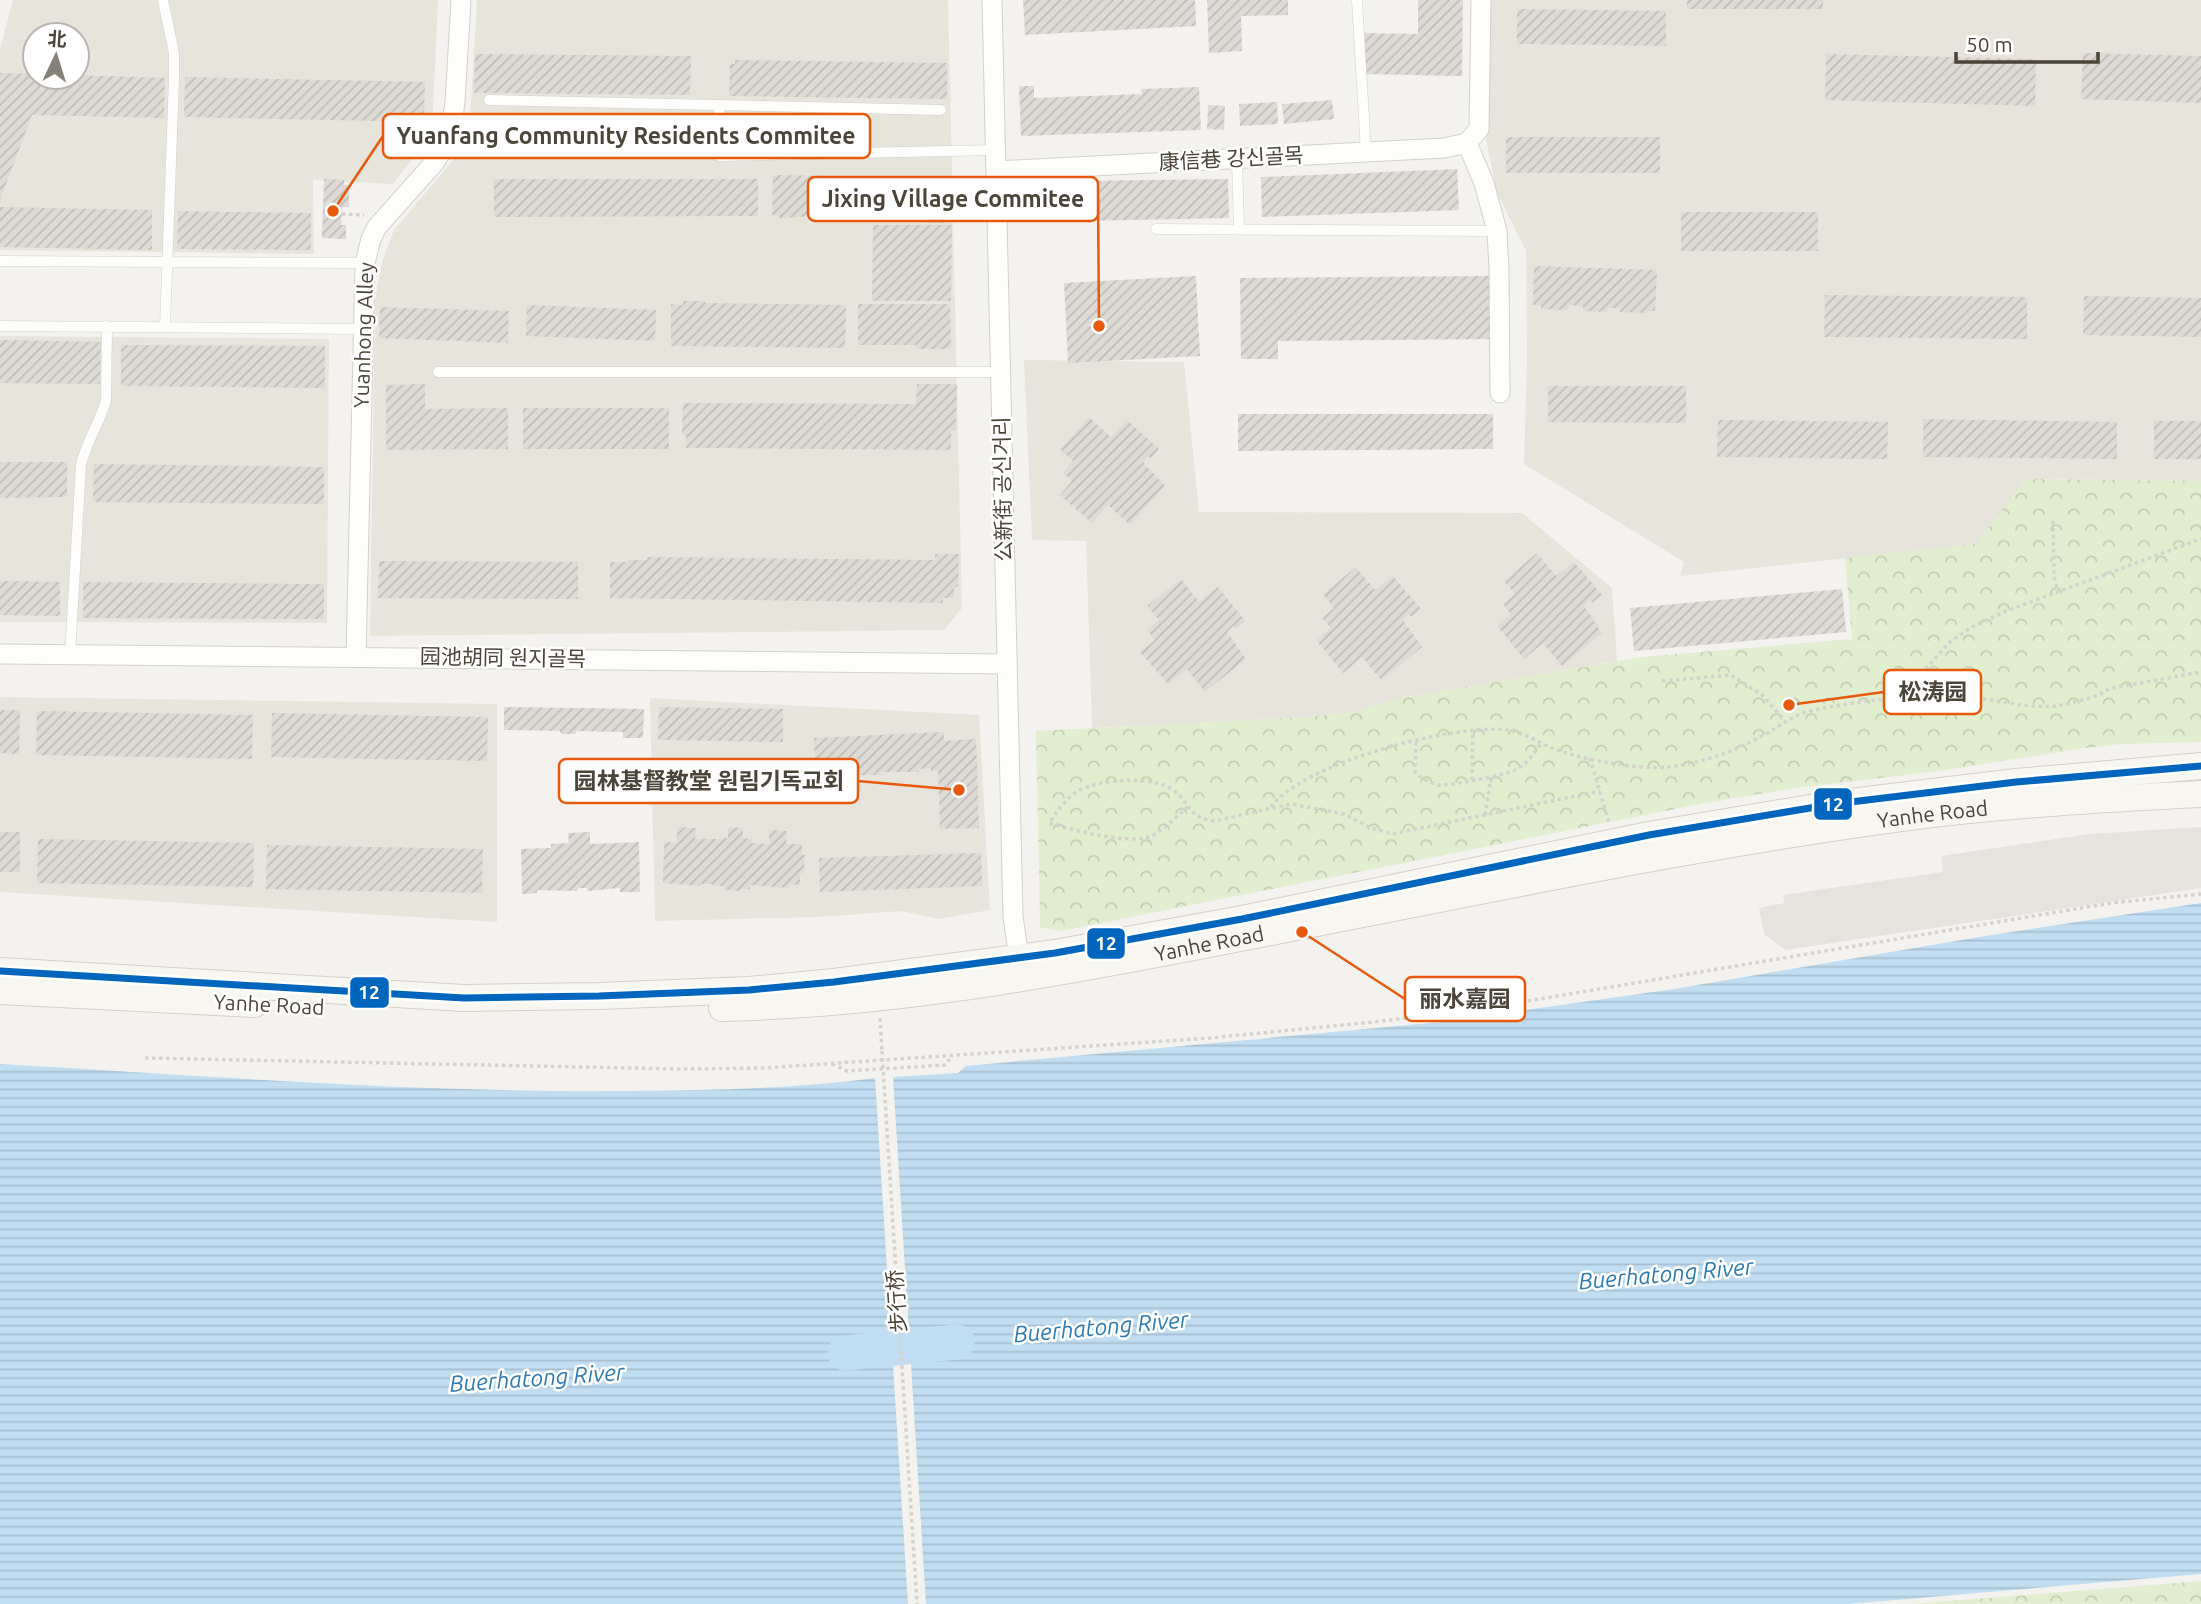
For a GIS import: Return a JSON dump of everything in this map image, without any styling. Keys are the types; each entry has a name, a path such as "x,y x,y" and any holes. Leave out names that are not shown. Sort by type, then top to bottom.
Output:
{"main road":[{"name":"Yanhe Road","path":"0,991 457,1015 769,1007 879,998 1190,929 1649,835 1760,816 1968,787 2201,766"},
{"name":"Yanhe Road","path":"0,971 410,996 498,998 748,990 1020,968 1050,975 1636,861 1795,833 1957,812 2201,794"}],"street":[{"name":"Yuanhong Alley","path":"356,657 365,263 371,239 377,228 434,163 450,139 461,0"},
{"name":"公新街 공신거리","path":"992,0 1013,917 1020,968"},
{"path":"1481,0 1479,129 1467,142 1484,183 1497,231 1500,393"},
{"name":"康信巷 강신골목","path":"996,171 1444,148 1467,142"},
{"name":"园池胡同 원지골목","path":"0,654 1007,664"}],"lane":[{"path":"163,0 174,53 165,327"},
{"path":"1357,0 1366,152"},
{"path":"489,100 941,110"},
{"path":"719,105 719,156 995,150"},
{"path":"1237,159 1239,229"},
{"path":"1156,229 1497,231"},
{"path":"0,261 365,263"},
{"path":"0,326 363,329"},
{"path":"70,655 81,466 106,400 107,327"},
{"path":"438,372 1000,372"}],"path":[{"path":"2053,521 2053,577 2058,592"},
{"path":"1897,700 1951,641 1963,632 1997,615 2201,539"},
{"path":"1271,807 1276,800 1300,783 1344,761 1416,742 1473,731 1508,730 1575,755 1651,767 1687,764 1740,746 1785,721 1813,710 1897,700 1965,697 2059,706 2099,695 2112,688 2201,672"},
{"path":"1662,681 1731,675 1762,695 1785,721"},
{"path":"1472,780 1473,731"},
{"path":"1416,742 1414,767 1418,776 1439,785 1491,777 1522,765 1541,743"},
{"path":"1590,758 1610,826"},
{"path":"1485,815 1491,777"},
{"path":"1188,807 1157,833 1144,838 1092,834 1049,823 1062,804 1080,790 1120,781 1155,782 1164,785 1174,790 1198,818 1214,821 1291,804 1344,814 1371,828 1392,834 1600,791"},
{"path":"145,1058 678,1069 831,1063 1210,1038 1468,1010 2111,903 2201,894"},
{"name":"步行桥","path":"879,998 917,1604"},
{"path":"831,1063 847,1071 883,1070 945,1065 953,1055"}],"shaded area":[{"path":"13,0 438,0 432,134 393,184 313,180 314,254 0,250 0,49"},
{"path":"477,0 948,0 962,608 944,630 370,636 375,300 382,262 394,230 459,153 470,118"},
{"path":"1490,0 2201,0 2201,481 2027,479 1976,544 1680,576 1684,562 1524,464 1526,251 1497,193 1486,140"},
{"path":"0,336 329,339 327,623 0,622"},
{"path":"1024,360 1184,362 1199,512 1522,513 1612,588 1617,661 1400,698 1355,712 1309,717 1092,728 1086,541 1032,540"},
{"path":"0,697 497,704 497,922 0,892"},
{"path":"650,698 979,715 990,910 938,919 901,911 819,917 655,921"},
{"path":"2201,827 2201,888 1785,950 1764,934 1759,908 1784,903 1783,895 1943,872 1941,856 2090,834"}],"green space":[{"path":"2026,479 2201,481 2201,742 2121,744 2085,748 1939,771 1797,788 1711,802 1061,931 1040,927 1036,731 1309,717 1355,712 1400,698 1642,657 1852,639 1845,558 1976,544"},
{"path":"2201,1581 2201,1604 1913,1604"}],"water":[{"path":"2201,903 2201,1574 1848,1604 926,1604 893,1077 958,1073 966,1066 1441,1022 1674,989 1985,936"},
{"path":"0,1064 313,1083 548,1091 751,1088 875,1078 908,1604 0,1604"}],"building":[{"path":"1023,0 1195,0 1196,26 1025,35"},
{"path":"1207,0 1288,0 1288,15 1241,16 1242,51 1209,53"},
{"path":"1418,0 1463,0 1462,76 1362,74 1363,33 1418,34"},
{"path":"1687,0 1823,0 1823,9 1687,9"},
{"path":"1517,9 1666,11 1666,46 1517,44"},
{"path":"2083,53 2201,56 2201,103 2081,99"},
{"path":"475,54 691,56 690,95 474,93"},
{"path":"1826,54 2036,59 2035,106 1825,100"},
{"path":"735,60 947,63 947,99 729,96 730,64 735,64"},
{"path":"0,73 21,74 21,91 91,91 91,75 165,78 164,118 32,115 0,200"},
{"path":"185,77 425,82 424,122 184,117"},
{"path":"1019,86 1034,86 1034,98 1142,94 1141,89 1199,87 1201,130 1021,136"},
{"path":"1332,100 1334,119 1284,124 1282,104"},
{"path":"1277,102 1278,124 1240,126 1239,104"},
{"path":"1208,105 1225,106 1224,130 1207,129"},
{"path":"1506,137 1660,137 1660,173 1506,173"},
{"path":"1457,169 1459,210 1262,217 1261,177"},
{"path":"773,175 950,178 950,219 944,219 944,223 920,222 921,217 903,216 903,220 865,216 865,220 846,219 847,216 832,216 832,219 815,219 815,216 779,218 772,215"},
{"path":"324,179 344,180 344,185 349,185 349,207 342,207 341,225 346,225 346,239 322,238"},
{"path":"494,179 758,179 758,216 494,217"},
{"path":"1228,179 1229,218 1079,221 1078,181"},
{"path":"0,207 152,210 152,250 0,247"},
{"path":"178,211 311,213 311,250 177,249"},
{"path":"1681,212 1818,212 1818,251 1681,251"},
{"path":"873,225 952,225 951,301 872,301"},
{"path":"1534,266 1657,270 1655,311 1620,312 1620,308 1608,308 1607,312 1583,311 1583,306 1568,305 1568,310 1541,309 1541,305 1533,305"},
{"path":"1196,276 1200,356 1068,363 1064,283"},
{"path":"1491,276 1492,339 1278,341 1278,359 1241,359 1240,278"},
{"path":"1825,295 2027,297 2027,339 1824,337"},
{"path":"2084,296 2201,298 2201,337 2083,335"},
{"path":"683,301 846,305 845,348 671,346 671,304 683,305"},
{"path":"858,304 950,304 951,349 916,349 916,345 858,345"},
{"path":"527,305 656,310 655,341 526,336"},
{"path":"380,307 509,311 508,343 379,338"},
{"path":"0,340 101,342 100,384 0,383"},
{"path":"121,345 325,346 325,388 121,386"},
{"path":"425,384 425,409 508,408 508,449 386,450 386,385"},
{"path":"917,384 957,384 956,430 951,430 951,450 686,448 686,435 682,435 683,403 916,404"},
{"path":"1548,386 1686,386 1686,423 1548,422"},
{"path":"523,408 669,408 669,449 523,449"},
{"path":"1238,414 1493,414 1493,449 1238,451"},
{"path":"1089,417 1111,437 1127,420 1159,449 1143,462 1165,486 1130,525 1108,505 1092,523 1060,495 1072,481 1063,473 1073,461 1060,449"},
{"path":"1923,419 2117,422 2117,459 1923,457"},
{"path":"1718,420 1888,422 1887,459 1717,457"},
{"path":"2154,421 2201,421 2201,459 2154,459"},
{"path":"0,462 67,462 67,497 0,498"},
{"path":"94,464 324,467 324,504 93,502"},
{"path":"1537,553 1556,576 1574,562 1602,595 1584,606 1602,633 1562,666 1543,643 1524,659 1497,626 1511,614 1503,604 1515,594 1504,581"},
{"path":"935,554 959,554 958,586 954,588 954,598 943,598 943,603 610,598 610,562 647,560 647,557 935,560"},
{"path":"379,561 578,562 578,599 378,598"},
{"path":"1356,567 1375,590 1393,576 1421,609 1403,620 1422,647 1381,680 1362,657 1343,673 1316,640 1331,628 1322,618 1334,608 1323,594"},
{"path":"1181,579 1199,602 1218,587 1245,621 1236,629 1233,626 1227,632 1246,659 1205,692 1187,669 1168,684 1140,652 1155,640 1147,630 1159,620 1147,606"},
{"path":"0,581 60,582 60,616 0,615"},
{"path":"83,582 324,584 324,619 83,618"},
{"path":"1842,589 1846,632 1634,651 1630,608"},
{"path":"504,707 644,709 643,738 623,738 623,732 576,731 576,734 561,734 560,731 504,730"},
{"path":"659,707 783,709 783,742 658,740"},
{"path":"0,710 20,710 19,754 0,753"},
{"path":"37,711 253,715 252,759 36,755"},
{"path":"272,713 488,717 487,761 271,757"},
{"path":"944,732 944,741 976,739 979,828 940,829 938,771 931,771 931,768 919,769 919,772 881,772 881,775 816,778 814,738"},
{"path":"677,827 696,828 695,839 728,838 728,827 743,828 743,838 752,839 752,843 769,844 769,830 787,831 786,844 802,844 802,855 805,855 800,885 789,884 789,888 750,885 750,889 741,891 723,890 724,886 712,884 700,886 663,883 664,842 677,843"},
{"path":"0,832 20,832 20,872 0,872"},
{"path":"590,832 590,844 639,842 640,892 620,892 620,888 587,891 587,888 578,888 578,891 537,890 537,893 522,894 521,849 551,848 551,844 569,843 568,833"},
{"path":"38,839 254,843 253,887 37,883"},
{"path":"267,845 483,849 482,893 266,889"},
{"path":"981,853 982,886 820,892 819,858"}],"waterway":[{"name":"Buerhatong River","path":"845,1353 957,1342"}],"transit line":[{"name":"12","path":"0,971 464,998 749,990 834,982 1055,953 1242,919 1649,835 1834,804 2016,782 2201,766"}],"place":[{"name":"Yuanfang Community Residents Commitee","path":"333,211"},
{"name":"Jixing Village Commitee","path":"1099,326"},
{"name":"松涛园","path":"1789,705"},
{"name":"园林基督教堂 원림기독교회","path":"959,790"},
{"name":"丽水嘉园","path":"1302,932"}]}
